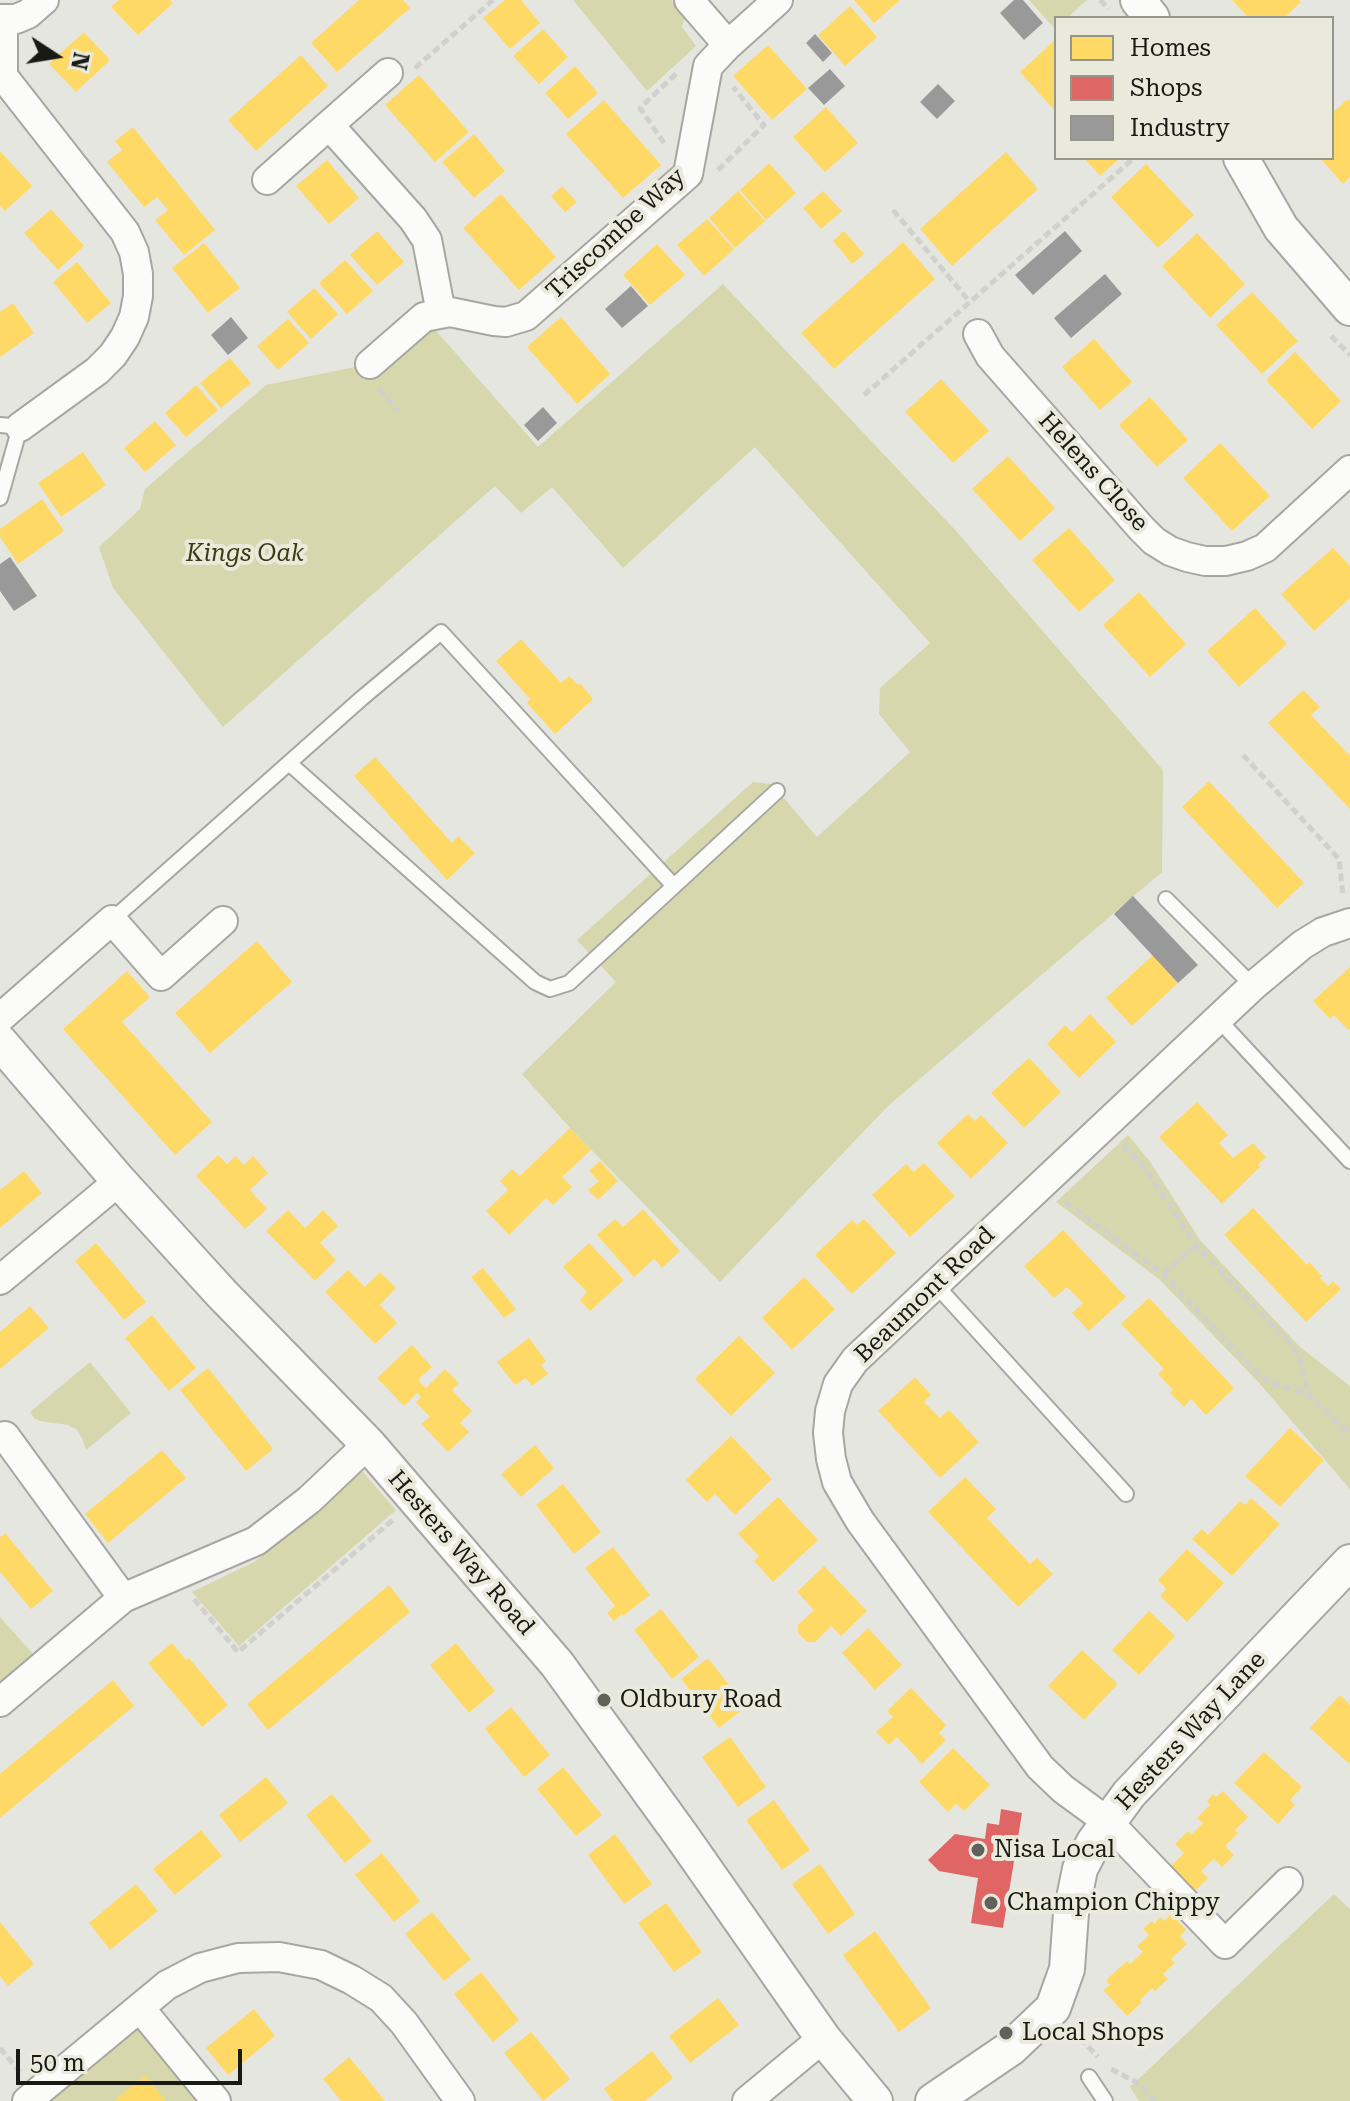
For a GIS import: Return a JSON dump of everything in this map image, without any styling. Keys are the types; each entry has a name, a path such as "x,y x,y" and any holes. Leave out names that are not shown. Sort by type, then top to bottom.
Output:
{"street":[{"path":"10,426 97,371 113,355 134,317 138,296 134,252 125,232 3,76 1,19 16,19 28,14 44,0"},
{"path":"689,0 728,45"},
{"name":"Triscombe Way","path":"441,313 458,312 494,321 517,320 526,316 688,174 708,66 778,0"},
{"path":"1138,0 1150,16"},
{"path":"267,180 329,125 400,72"},
{"path":"329,125 413,219 427,240 441,313 424,317 371,373"},
{"path":"1242,160 1281,228 1350,308"},
{"name":"Helens Close","path":"978,334 990,356 1141,528 1170,551 1205,561 1226,561 1265,548 1350,470"},
{"path":"0,1018 112,920 161,976 223,921"},
{"name":"Beaumont Road","path":"1288,1882 1225,1944 1108,1822 1063,1789 1040,1767 860,1521 837,1482 828,1433 830,1411 838,1384 855,1360 1253,986 1302,945 1323,932 1348,923"},
{"name":"Hesters Way Road","path":"0,1042 119,1181 221,1293 368,1444 557,1664 823,2038 875,2101"},
{"path":"0,1280 119,1181"},
{"path":"5,1436 123,1598"},
{"path":"0,1702 123,1598 256,1541 309,1500 368,1444"},
{"name":"Hesters Way Lane","path":"933,2101 1011,2048 1053,2008 1067,1969 1071,1913 1080,1869 1094,1842 1129,1794 1350,1562"},
{"path":"27,2101 167,1985 200,1968 238,1958 279,1957 321,1965 381,1998 404,2023 460,2101"},
{"path":"140,2008 216,2101"},
{"path":"747,2101 823,2038"}],"lane":[{"path":"0,498 10,426"},
{"path":"112,920 441,632 673,885"},
{"path":"289,763 535,982 550,989 569,983 777,791"},
{"path":"1166,899 1253,986"},
{"path":"1218,1019 1350,1161"},
{"path":"935,1284 1126,1494"},
{"path":"1089,2077 1105,2101"}],"path":[{"path":"400,72 493,0"},
{"path":"709,178 764,125 725,77"},
{"path":"864,395 1132,160"},
{"path":"893,210 970,301"},
{"path":"371,373 399,411"},
{"path":"1243,755 1339,859 1348,923"},
{"path":"1103,1125 1144,1167 1196,1245 1289,1343 1300,1358 1308,1394"},
{"path":"1041,1185 1163,1274 1260,1376 1274,1384 1308,1394 1350,1435"},
{"path":"1163,1274 1196,1245"},
{"path":"175,1576 238,1652 416,1500"}],"green space":[{"path":"573,0 671,0 685,17 682,27 696,46 647,91"},
{"path":"1029,0 1087,0 1069,16 1054,16 1054,28"},
{"name":"Kings Oak","path":"723,284 957,532 1163,770 1162,872 888,1106 720,1282 570,1128 522,1074 616,982 577,940 753,782 772,784 817,837 910,752 879,714 880,688 930,643 755,447 623,568 552,487 521,513 495,486 223,727 113,588 99,547 140,509 145,489 266,385 370,364 424,317 538,447"},
{"path":"1128,1135 1149,1160 1200,1240 1300,1347 1350,1386 1350,1489 1260,1384 1159,1279 1056,1202"},
{"path":"90,1362 131,1413 86,1450 77,1430 68,1425 39,1421 30,1412"},
{"path":"362,1471 396,1510 239,1646 192,1592 254,1562 295,1531"},
{"path":"0,1617 33,1654 0,1682"},
{"path":"1334,1894 1350,1909 1350,2101 1139,2101 1130,2087"},
{"path":"140,2008 216,2101 27,2101"}],"building: Homes":[{"path":"119,0 170,0 173,3 138,35 111,7"},
{"path":"359,0 403,0 410,8 337,72 311,43"},
{"path":"505,0 521,0 540,23 510,49 483,18"},
{"path":"854,0 900,0 874,23"},
{"path":"1232,0 1301,2 1286,16 1247,16"},
{"path":"850,6 877,37 845,66 818,35"},
{"path":"543,29 568,57 539,84 513,56"},
{"path":"84,32 110,60 76,92 49,64"},
{"path":"1054,41 1054,110 1020,72"},
{"path":"768,45 807,89 772,120 733,76"},
{"path":"301,55 328,86 256,151 228,120"},
{"path":"575,66 598,93 568,119 545,93"},
{"path":"419,75 469,132 435,162 385,105"},
{"path":"1348,99 1350,101 1350,177 1343,184 1322,160 1334,160 1334,111"},
{"path":"604,100 661,165 623,198 566,134"},
{"path":"826,107 858,143 825,172 793,137"},
{"path":"133,127 215,230 184,255 155,220 168,210 157,197 144,207 107,162 122,150 115,141"},
{"path":"474,134 505,171 474,198 442,162"},
{"path":"0,151 32,186 5,211 0,206"},
{"path":"1006,152 1038,189 952,266 920,229"},
{"path":"327,160 359,198 329,224 296,186"},
{"path":"1086,160 1118,160 1100,176"},
{"path":"769,163 796,193 766,220 740,190"},
{"path":"1146,164 1194,215 1158,248 1111,197"},
{"path":"562,186 577,202 565,212 551,196"},
{"path":"738,191 765,221 735,248 709,218"},
{"path":"823,191 842,211 821,229 803,208"},
{"path":"501,194 556,257 519,290 463,228"},
{"path":"51,209 84,246 58,270 24,233"},
{"path":"707,219 734,249 704,276 677,245"},
{"path":"377,231 404,262 377,285 350,255"},
{"path":"844,231 864,254 852,264 833,241"},
{"path":"1197,233 1245,284 1210,318 1162,266"},
{"path":"903,242 935,279 834,369 801,333"},
{"path":"204,243 240,288 208,313 172,268"},
{"path":"657,244 685,275 650,305 623,275"},
{"path":"345,260 373,291 347,314 319,283"},
{"path":"77,262 111,303 87,323 53,282"},
{"path":"314,288 338,314 311,339 287,312"},
{"path":"1252,292 1298,341 1262,374 1216,325"},
{"path":"13,303 34,333 0,357 0,312"},
{"path":"561,317 610,374 577,404 527,347"},
{"path":"288,319 309,343 278,370 257,346"},
{"path":"1094,339 1132,382 1100,410 1062,367"},
{"path":"1295,352 1341,401 1312,429 1266,380"},
{"path":"230,358 251,383 221,408 200,383"},
{"path":"941,379 989,431 953,463 905,412"},
{"path":"196,385 218,410 186,437 165,413"},
{"path":"1150,397 1188,440 1157,467 1119,425"},
{"path":"155,421 176,445 145,472 124,448"},
{"path":"1220,443 1270,496 1232,531 1183,478"},
{"path":"83,452 106,485 61,517 38,483"},
{"path":"1008,456 1055,508 1020,541 972,489"},
{"path":"42,499 64,531 18,564 0,537 0,529"},
{"path":"1069,528 1115,580 1079,612 1032,560"},
{"path":"1333,548 1350,566 1350,598 1314,631 1281,594"},
{"path":"1139,592 1186,644 1150,677 1103,625"},
{"path":"1255,608 1287,644 1239,687 1207,651"},
{"path":"521,639 561,683 569,676 578,685 580,683 593,699 555,734 527,703 530,699 496,661"},
{"path":"1303,690 1320,707 1311,715 1350,756 1350,809 1268,723"},
{"path":"375,757 452,843 458,836 475,853 447,880 354,776"},
{"path":"1209,781 1304,883 1277,908 1182,807"},
{"path":"257,941 292,982 210,1053 175,1013"},
{"path":"1153,955 1178,983 1132,1026 1106,998"},
{"path":"1350,967 1348,1030 1334,1015 1330,1019 1313,1001"},
{"path":"127,971 150,997 122,1022 212,1122 175,1155 63,1029"},
{"path":"1090,1014 1116,1042 1079,1078 1047,1044 1065,1025 1072,1032"},
{"path":"1029,1058 1061,1092 1024,1128 991,1093"},
{"path":"1197,1102 1228,1135 1219,1143 1233,1158 1253,1143 1266,1157 1258,1165 1260,1167 1222,1204 1159,1137"},
{"path":"968,1114 975,1121 981,1115 1008,1143 971,1179 937,1143"},
{"path":"570,1128 591,1150 562,1177 572,1187 553,1205 546,1198 509,1235 486,1211 508,1190 500,1181 512,1169 520,1176"},
{"path":"218,1155 227,1164 236,1156 244,1165 253,1156 268,1173 250,1190 267,1209 245,1229 196,1176"},
{"path":"600,1161 618,1181 598,1200 588,1190 599,1181 589,1171"},
{"path":"924,1163 955,1196 910,1237 872,1195 906,1164 914,1172"},
{"path":"24,1171 42,1193 0,1228 0,1190"},
{"path":"1253,1208 1307,1265 1309,1262 1328,1286 1333,1281 1341,1289 1306,1322 1224,1235"},
{"path":"643,1209 680,1251 662,1268 654,1259 634,1277 597,1235 615,1219 623,1227"},
{"path":"288,1210 305,1228 323,1210 338,1226 320,1243 336,1260 315,1281 266,1231"},
{"path":"864,1219 896,1253 852,1294 815,1255 852,1220 857,1225"},
{"path":"1063,1230 1126,1297 1089,1331 1072,1313 1083,1303 1067,1287 1054,1298 1024,1266"},
{"path":"96,1243 146,1302 124,1320 75,1261"},
{"path":"589,1243 624,1280 590,1311 580,1300 587,1292 563,1267"},
{"path":"483,1268 516,1309 504,1318 471,1277"},
{"path":"348,1270 365,1287 380,1272 396,1288 380,1305 397,1323 375,1344 325,1292"},
{"path":"804,1277 835,1309 792,1350 762,1318"},
{"path":"1149,1298 1234,1388 1206,1415 1191,1399 1184,1407 1170,1393 1173,1390 1158,1374 1164,1369 1121,1324"},
{"path":"30,1306 49,1328 0,1369 0,1332"},
{"path":"152,1315 196,1368 169,1391 125,1338"},
{"path":"739,1336 775,1373 731,1416 695,1379"},
{"path":"529,1338 546,1361 541,1365 548,1374 532,1386 526,1378 515,1385 497,1362"},
{"path":"412,1345 432,1367 418,1380 426,1388 445,1369 459,1383 452,1390 472,1411 460,1423 469,1432 448,1452 421,1424 430,1417 416,1402 421,1397 417,1393 404,1406 377,1378"},
{"path":"208,1368 273,1449 246,1471 180,1390"},
{"path":"915,1377 931,1395 924,1402 940,1418 949,1410 979,1442 940,1478 878,1411"},
{"path":"1290,1428 1324,1460 1280,1507 1245,1476"},
{"path":"731,1436 772,1479 735,1515 715,1494 707,1502 686,1480"},
{"path":"535,1445 554,1468 521,1497 501,1474"},
{"path":"162,1450 186,1478 108,1543 85,1514"},
{"path":"965,1477 996,1509 987,1518 1030,1564 1037,1558 1053,1574 1018,1607 928,1512"},
{"path":"563,1484 601,1532 574,1554 536,1505"},
{"path":"778,1497 818,1540 773,1582 754,1561 759,1556 738,1534"},
{"path":"1251,1498 1280,1524 1232,1576 1192,1539 1202,1529 1208,1535 1240,1501 1245,1505"},
{"path":"5,1533 53,1591 31,1609 0,1572 0,1537"},
{"path":"613,1547 650,1595 614,1621 607,1613 615,1606 585,1568"},
{"path":"1187,1549 1224,1583 1187,1622 1160,1596 1166,1589 1158,1580"},
{"path":"824,1566 867,1611 841,1636 831,1626 815,1642 807,1642 798,1633 798,1625 814,1610 797,1592"},
{"path":"389,1585 410,1612 268,1730 247,1704"},
{"path":"661,1609 699,1657 672,1679 634,1630"},
{"path":"1149,1611 1175,1636 1139,1675 1112,1650"},
{"path":"868,1628 902,1665 875,1690 842,1653"},
{"path":"172,1643 186,1660 189,1658 228,1705 202,1727 148,1663"},
{"path":"456,1643 495,1691 469,1713 430,1665"},
{"path":"1082,1650 1118,1684 1084,1720 1048,1686"},
{"path":"708,1658 746,1707 719,1728 681,1679"},
{"path":"113,1680 134,1706 0,1818 0,1774"},
{"path":"911,1688 946,1725 939,1733 946,1740 922,1764 897,1737 889,1745 876,1732 893,1717 887,1711"},
{"path":"1340,1695 1350,1705 1348,1763 1310,1728"},
{"path":"511,1707 550,1755 524,1777 485,1729"},
{"path":"730,1737 766,1787 738,1807 702,1757"},
{"path":"953,1748 990,1785 964,1811 956,1804 948,1812 919,1782"},
{"path":"1264,1752 1302,1787 1290,1800 1295,1805 1278,1824 1234,1783"},
{"path":"563,1767 602,1815 576,1836 537,1789"},
{"path":"266,1777 288,1803 240,1842 219,1815"},
{"path":"1223,1791 1248,1817 1225,1846 1234,1855 1222,1867 1214,1859 1201,1871 1208,1878 1195,1891 1171,1866 1184,1853 1175,1844 1188,1831 1191,1835 1203,1823 1197,1818 1210,1805 1207,1801 1213,1794 1216,1797"},
{"path":"332,1794 372,1841 345,1863 306,1815"},
{"path":"774,1800 810,1850 782,1870 746,1820"},
{"path":"201,1830 222,1856 175,1895 153,1869"},
{"path":"615,1834 652,1884 624,1904 588,1855"},
{"path":"382,1853 420,1901 394,1922 355,1875"},
{"path":"820,1864 855,1914 828,1934 792,1884"},
{"path":"136,1884 158,1911 110,1950 89,1923"},
{"path":"666,1903 702,1952 674,1972 638,1923"},
{"path":"432,1912 471,1959 444,1981 405,1934"},
{"path":"1171,1914 1186,1930 1180,1936 1187,1944 1171,1959 1175,1963 1163,1974 1168,1979 1155,1991 1152,1988 1127,2016 1103,1990 1110,1985 1106,1980 1127,1961 1130,1964 1143,1952 1137,1946 1149,1935 1143,1929 1161,1917 1164,1921"},
{"path":"0,1922 34,1964 8,1986 0,1976"},
{"path":"875,1931 931,2008 899,2032 843,1955"},
{"path":"481,1972 519,2020 493,2042 454,1994"},
{"path":"718,1998 739,2025 690,2063 669,2036"},
{"path":"254,2009 275,2036 228,2075 206,2048"},
{"path":"531,2032 570,2079 543,2101 504,2053"},
{"path":"652,2051 673,2078 645,2101 613,2101 604,2089"},
{"path":"349,2057 385,2101 341,2101 323,2079"},
{"path":"145,2075 166,2101 114,2101"}],"building: Shops":[{"name":"Nisa Local","path":"1001,1809 1022,1813 1003,1928 971,1923 978,1878 939,1871 928,1860 955,1834 985,1839 987,1823 999,1825"}],"building: Industry":[{"path":"1014,0 1023,0 1043,23 1024,40 1000,13"},
{"path":"815,34 832,53 823,62 806,43"},
{"path":"830,69 845,86 824,105 808,88"},
{"path":"938,84 955,101 937,119 920,102"},
{"path":"1065,231 1082,251 1033,295 1015,275"},
{"path":"1105,274 1122,294 1071,338 1054,318"},
{"path":"631,286 648,306 622,328 605,309"},
{"path":"231,317 248,338 228,355 211,335"},
{"path":"543,407 557,423 538,441 524,425"},
{"path":"10,557 37,596 14,611 0,591 0,564"},
{"path":"1133,896 1198,965 1178,983 1114,914"}],"place":[{"name":"Oldbury Road","path":"604,1700"},
{"name":"Nisa Local","path":"978,1850"},
{"name":"Champion Chippy","path":"991,1903"},
{"name":"Local Shops","path":"1006,2033"}]}
